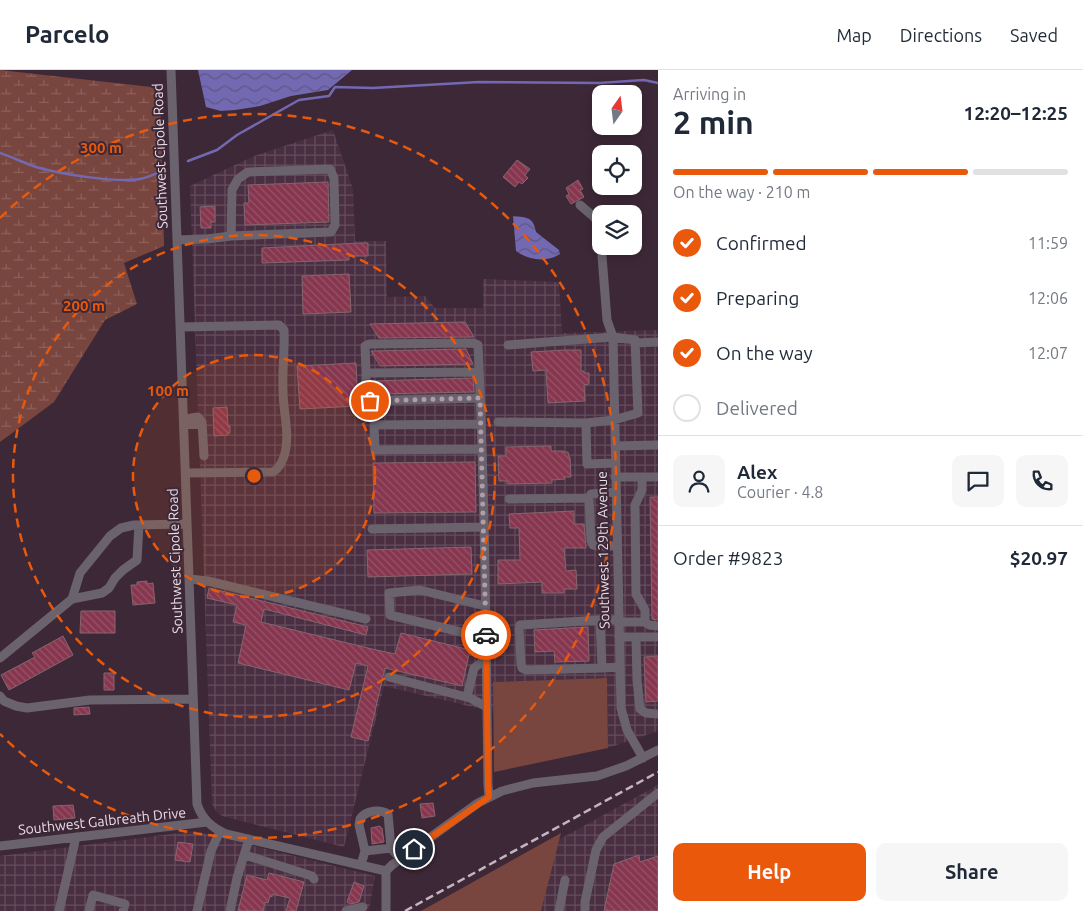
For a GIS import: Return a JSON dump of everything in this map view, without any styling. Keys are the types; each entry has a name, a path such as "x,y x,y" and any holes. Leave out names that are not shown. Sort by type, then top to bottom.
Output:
{"street":[{"name":"Southwest Cipole Road","path":"171,70 196,797 201,814 207,822"},
{"path":"177,240 331,232 335,225 334,178 330,169 248,172 238,179 232,190 231,236"},
{"path":"580,205 592,215"},
{"name":"Southwest 129th Avenue","path":"602,255 607,320 613,337 621,708 634,744 643,758"},
{"path":"181,327 278,324 284,330 282,392 287,435 286,452 277,470 273,472 186,473"},
{"path":"498,422 586,423 614,420 638,413 635,340 613,337 508,345"},
{"path":"480,398 370,401 366,397 365,346 369,344 473,342 478,345 482,449 484,527 489,797"},
{"path":"636,343 658,342"},
{"path":"366,371 370,373 479,372"},
{"path":"184,422 192,425 198,425 202,422 204,456"},
{"path":"586,423 587,464 615,463"},
{"path":"481,424 374,425 375,450 482,449"},
{"path":"615,446 658,445"},
{"path":"615,477 658,477"},
{"path":"642,477 642,490 635,505 636,594 645,610 645,622"},
{"path":"616,492 596,493 592,494 590,498 591,541 593,545 617,546"},
{"path":"509,499 590,498"},
{"path":"72,599 80,574 110,536 125,526 187,524"},
{"path":"0,658 72,599 102,593 109,588 123,570 137,560 140,525"},
{"path":"372,529 484,527"},
{"path":"190,579 208,581 366,619"},
{"path":"485,606 420,590 389,593 390,615 486,638"},
{"path":"620,668 526,670 522,668 520,655 520,625 524,623 600,620 645,622 649,625 658,626"},
{"path":"600,620 602,668"},
{"path":"619,637 658,637"},
{"path":"636,637 640,709 646,713 658,714"},
{"path":"467,697 474,668 486,659"},
{"path":"389,677 467,697 487,707"},
{"path":"0,696 4,701 27,708 90,700 194,699"},
{"path":"386,911 386,871 400,859 489,797 517,786 597,776 658,750"},
{"path":"585,911 585,902 596,850 603,837 658,793"},
{"path":"361,866 365,851 359,824 360,818 367,813 381,811 388,814 392,848 400,859"},
{"path":"207,822 220,831 249,840 386,871"},
{"name":"Southwest Galbreath Drive","path":"0,846 207,822"},
{"path":"197,911 211,851 220,831"},
{"path":"59,911 76,837"},
{"path":"230,911 237,878 249,840"},
{"path":"365,851 392,848"},
{"path":"245,855 312,876 314,879"},
{"path":"559,911 565,880"},
{"path":"90,911 93,895 125,904 123,911"},
{"path":"346,911 363,907"}],"shaded area":[{"path":"333,130 353,189 355,241 386,241 387,297 425,296 435,308 483,308 483,279 559,282 562,333 658,330 658,731 608,748 607,678 493,682 494,712 384,686 344,847 222,816 212,804 190,186 254,156"},
{"path":"658,785 658,911 541,911 558,840"},
{"path":"194,831 375,876 369,911 0,911 0,856"}],"green space":[{"path":"0,70 160,88 164,246 124,263 137,304 105,320 54,402 0,442"},
{"path":"607,678 608,748 494,772 493,682"},
{"path":"561,833 541,911 421,911"}],"water":[{"path":"198,70 352,70 328,90 291,96 260,106 221,111 206,107"},
{"path":"513,216 531,220 536,232 559,250 560,254 549,259 537,259 526,257 516,251"}],"building":[{"path":"517,160 530,169 525,175 528,178 522,184 519,182 515,187 503,177"},
{"path":"578,180 583,189 580,190 584,197 571,204 566,196 569,194 566,188"},
{"path":"328,182 329,222 245,225 244,203 249,203 248,185"},
{"path":"215,206 215,222 211,222 211,228 201,228 200,207"},
{"path":"368,243 368,256 349,256 349,260 262,263 262,248"},
{"path":"349,274 351,312 303,314 302,276"},
{"path":"465,322 474,337 379,338 370,324"},
{"path":"466,349 473,364 380,366 371,351"},
{"path":"581,350 581,371 589,373 589,384 584,385 585,401 548,403 546,370 533,371 531,352"},
{"path":"356,363 358,406 300,409 297,366"},
{"path":"473,378 474,392 372,394 372,381"},
{"path":"227,407 230,433 228,435 214,436 213,408"},
{"path":"551,446 551,451 568,452 571,477 552,480 552,483 507,484 507,481 499,481 498,456 506,456 506,447"},
{"path":"475,462 476,512 374,513 373,463"},
{"path":"650,497 658,497 658,620 652,619"},
{"path":"574,511 574,524 584,524 586,548 564,548 566,571 576,570 577,589 564,589 564,593 542,593 542,582 498,584 498,560 520,560 519,528 510,528 509,514"},
{"path":"471,547 472,574 368,577 367,550"},
{"path":"147,581 147,584 153,583 155,603 133,605 131,585"},
{"path":"209,588 368,627 366,635 264,609 261,622 372,649 395,654 401,633 470,650 462,686 385,668 368,741 351,737 368,666 356,663 349,690 238,663 246,625 233,622 237,605 207,598"},
{"path":"81,611 115,611 115,633 80,633"},
{"path":"588,627 589,661 555,662 554,651 535,652 534,630"},
{"path":"63,636 73,655 9,690 1,675 35,657 32,653"},
{"path":"658,656 658,701 646,702 644,657"},
{"path":"104,673 114,673 114,690 104,690"},
{"path":"89,707 90,714 74,715 74,708"},
{"path":"433,803 435,816 422,818 420,804"},
{"path":"73,805 75,818 54,820 53,806"},
{"path":"380,826 384,842 372,844 371,828"},
{"path":"178,842 193,844 190,862 175,860"},
{"path":"639,855 640,862 658,856 658,911 604,911 614,864"},
{"path":"269,873 304,882 296,911 286,911 290,898 272,894 268,903 265,902 263,911 238,911 247,875 267,880"},
{"path":"354,882 364,886 359,902 350,904 347,902"}],"waterway":[{"path":"188,161 217,150 237,135 299,100 329,96 335,87 373,88 479,82 599,83 644,80 658,83"},
{"path":"0,153 46,170 103,179 140,179 165,170"}],"railway":[{"path":"405,911 658,772"}],"way so far":[{"path":"370,401 480,398 486,635"}],"route":[{"path":"414,849 489,797 486,635"}]}
